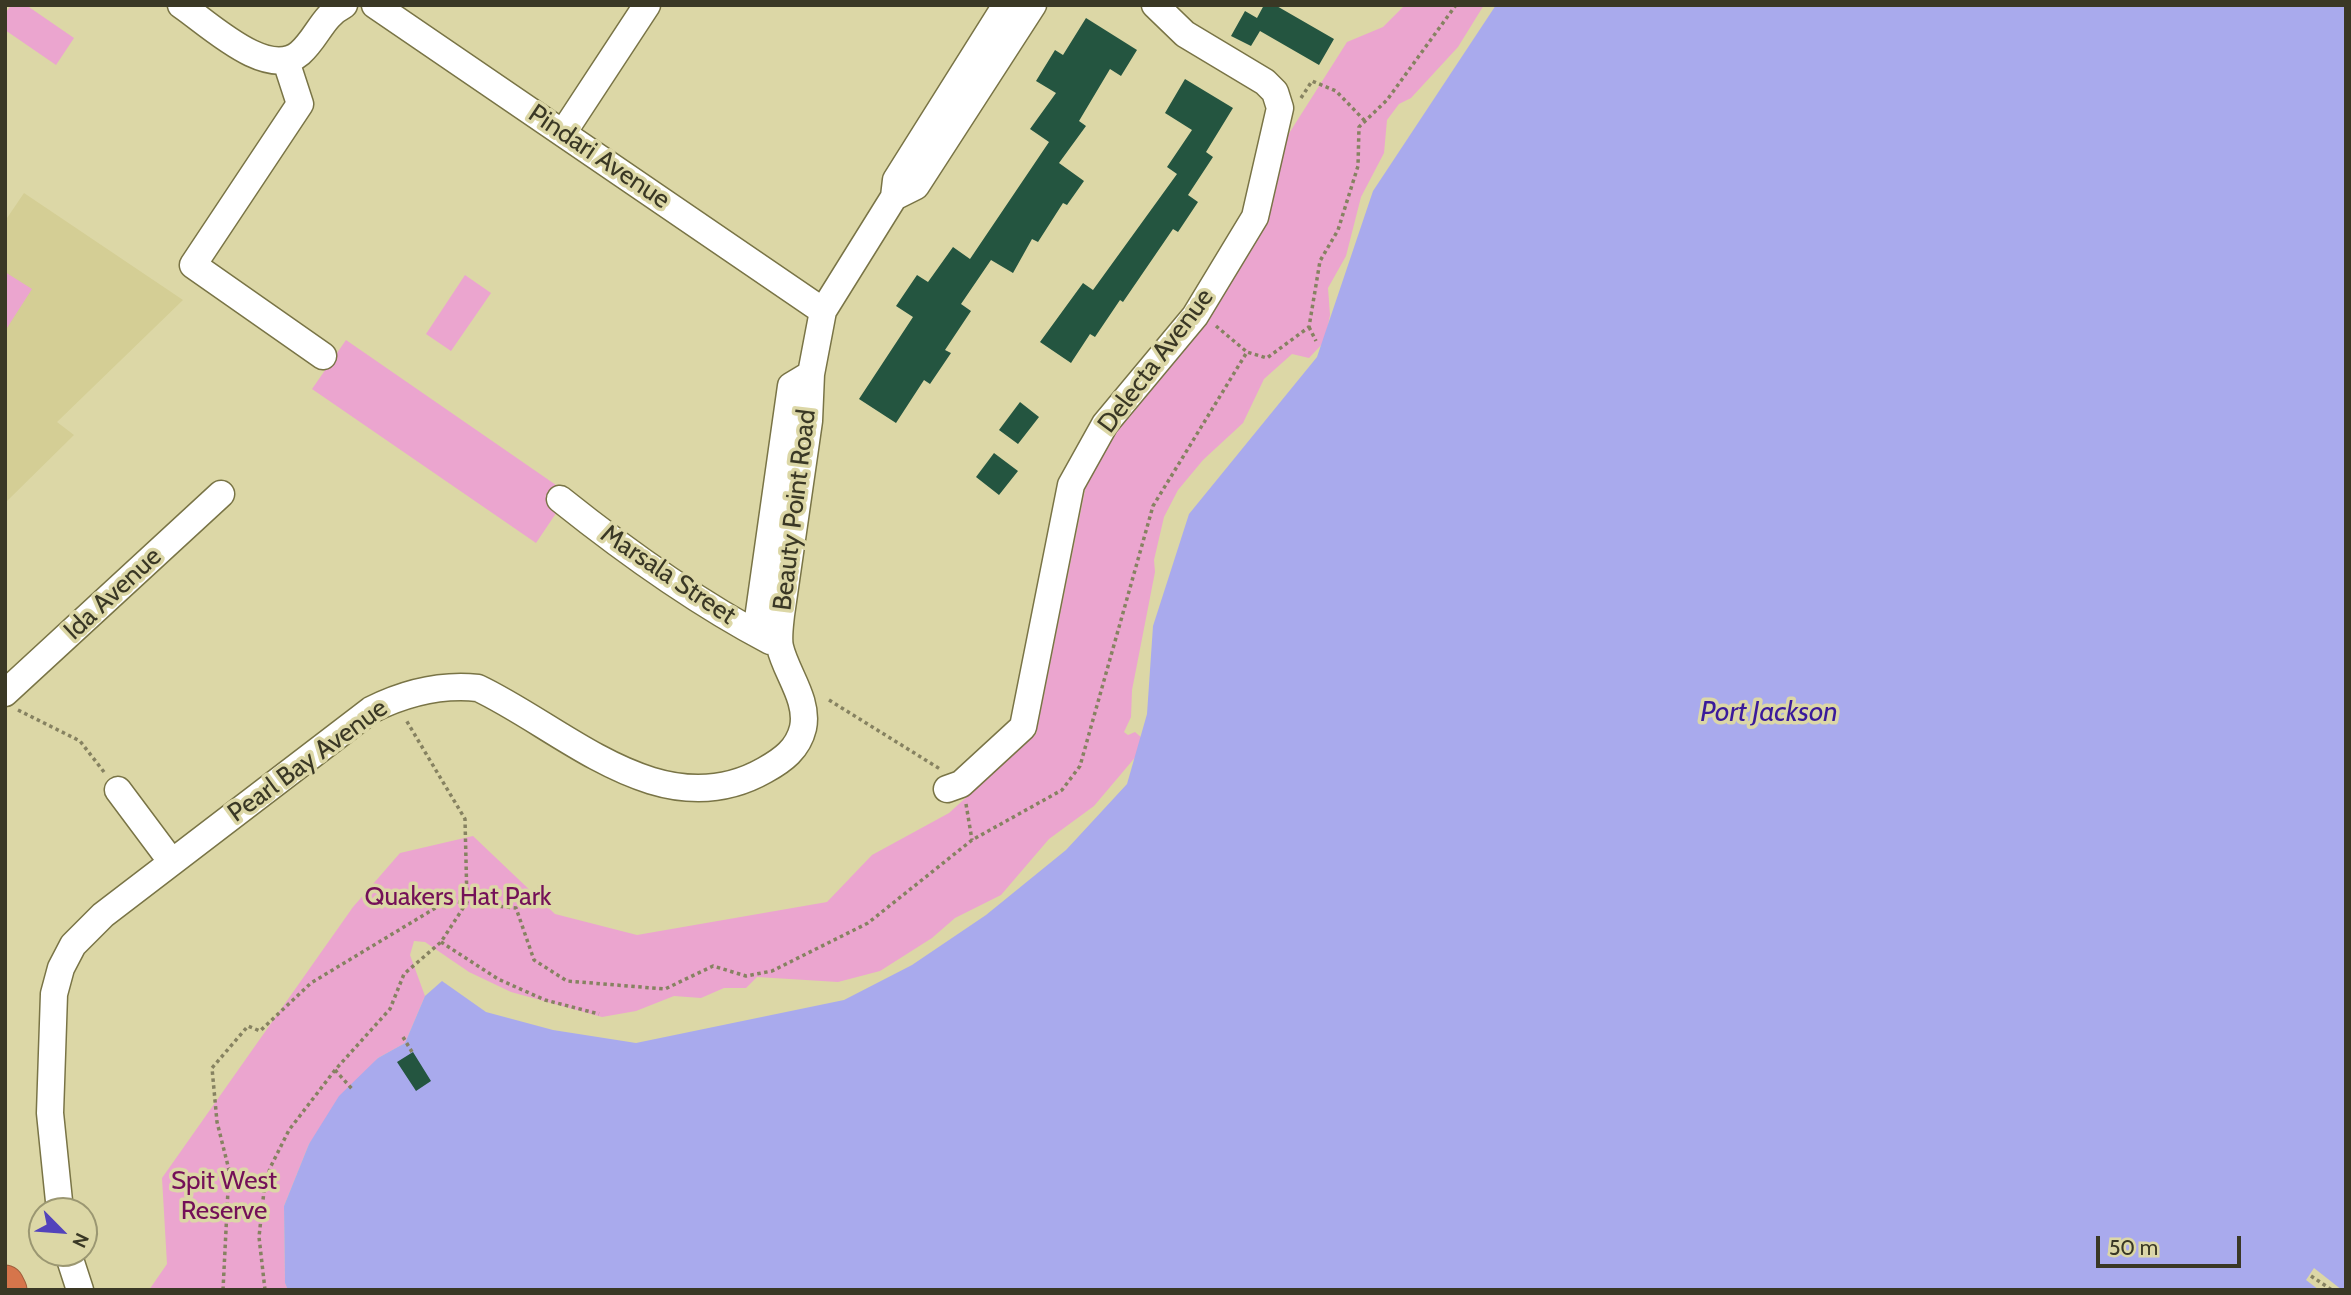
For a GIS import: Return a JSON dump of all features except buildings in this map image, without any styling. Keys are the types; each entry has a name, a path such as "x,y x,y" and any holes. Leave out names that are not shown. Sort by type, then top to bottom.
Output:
{"highway":[{"path":"5,1284 8,1290"}],"street":[{"path":"181,5 256,57 286,61 301,52 327,16 344,5"},
{"name":"Pindari Avenue","path":"374,5 823,311"},
{"path":"563,133 647,5"},
{"name":"Beauty Point Road","path":"779,646 809,421 811,374 823,311 894,197 896,180 1006,5"},
{"name":"Beauty Point Road","path":"894,197 915,187 1032,5"},
{"path":"1155,5 1185,34 1265,82 1275,92 1280,108"},
{"path":"286,61 300,104 193,265 323,356"},
{"name":"Delecta Avenue","path":"954,787 1023,727 1071,485 1104,424 1198,311 1255,217 1280,108"},
{"name":"Beauty Point Road","path":"756,633 791,386 811,374"},
{"name":"Ida Avenue","path":"11,701 221,494"},
{"name":"Marsala Street","path":"560,499 647,563 779,646"},
{"name":"Pearl Bay Avenue","path":"59,1197 50,1113 54,994 61,968 73,946 88,928 350,724 394,699 454,685 478,688 636,778 685,786 719,785 754,777 784,760 798,743 804,726 803,710 779,646"},
{"path":"118,790 171,862"},
{"path":"73,1267 80,1290"}],"path":[{"path":"1280,108 1294,109 1311,81 1336,91 1365,121"},
{"path":"1198,311 1247,352"},
{"path":"1309,327 1316,341"},
{"path":"265,1290 259,1237 270,1168 289,1130 335,1070 390,1009 404,974 441,942 467,902 465,819 394,699"},
{"path":"828,700 954,787 972,840"},
{"path":"11,701 80,741 118,790"},
{"path":"223,1290 229,1170 217,1122 212,1068 248,1027 260,1031 311,984 447,901 467,902"},
{"path":"441,942 498,979 545,1000 599,1014"},
{"path":"403,1037 412,1052"},
{"path":"335,1070 353,1090"},
{"path":"2311,1276 2332,1290"}],"shaded area":[{"path":"24,193 183,300 57,422 74,435 5,503 5,221"}],"green space":[{"path":"11,5 26,5 74,38 56,65 5,30 5,14"},
{"name":"Quakers Hat Park","path":"1405,5 1484,5 1458,47 1411,98 1399,104 1387,120 1384,153 1361,197 1346,256 1328,288 1330,315 1325,341 1309,358 1292,354 1264,379 1243,423 1203,460 1178,490 1164,517 1132,690 1131,717 1124,732 1128,735 1135,732 1142,738 1138,754 1094,806 1049,839 1001,895 955,918 932,938 880,971 838,982 757,977 746,988 724,988 701,998 674,996 636,1011 602,1017 511,992 469,972 425,942 414,941 410,955 425,996 405,1043 378,1058 309,1144 284,1206 285,1283 288,1290 149,1290 167,1264 162,1178 353,907 400,853 473,836 555,914 637,935 827,902 872,855 949,813 1036,734 1086,485 1113,433 1208,321 1268,220 1288,135 1347,42 1383,27"},
{"path":"5,272 32,289 5,331"},
{"path":"465,275 491,293 451,351 426,334"},
{"path":"346,340 569,494 536,543 312,389"}],"water":[{"name":"Port Jackson","path":"1496,5 2346,5 2346,1290 288,1290 285,1283 284,1206 309,1144 339,1096 378,1058 405,1043 425,996 442,981 486,1012 553,1030 636,1043 844,1000 912,965 986,915 1066,850 1127,784 1147,714 1153,626 1189,514 1317,357 1373,191"}],"pier":[{"path":"2314,1268 2342,1290 2319,1290 2306,1280"}],"park label":[{"name":"Spit West Reserve","path":"224,1196"}]}
